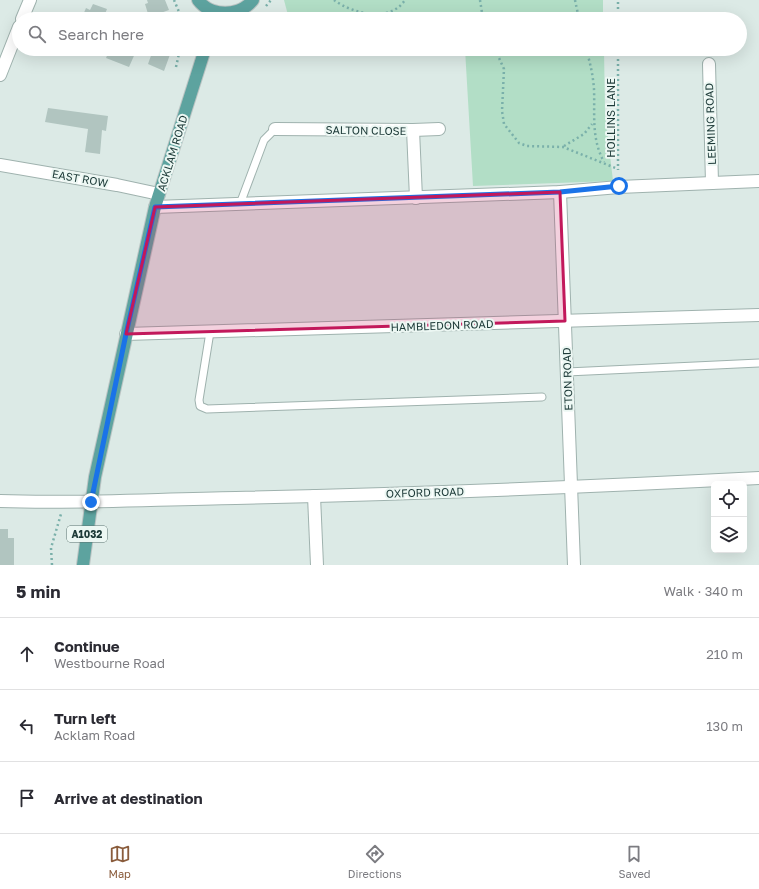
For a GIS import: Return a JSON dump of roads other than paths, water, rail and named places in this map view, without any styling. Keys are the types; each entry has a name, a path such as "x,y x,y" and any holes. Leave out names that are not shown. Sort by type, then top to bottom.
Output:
{"main road":[{"path":"198,0 211,12"},
{"path":"233,12 240,10 253,0"},
{"name":"ACKLAM ROAD","path":"83,565 91,502 126,334 155,207 204,56"}],"street":[{"path":"25,12 30,0"},
{"path":"0,75 4,55 12,40"},
{"name":"LEEMING ROAD","path":"709,64 712,183"},
{"name":"SALTON CLOSE","path":"275,129 413,130 416,198"},
{"path":"413,130 439,129"},
{"name":"EAST ROW","path":"0,165 117,184 159,194"},
{"path":"155,207 560,192 619,186 759,181"},
{"name":"ETON ROAD","path":"560,192 574,565"},
{"name":"HAMBLEDON ROAD","path":"126,334 759,315"},
{"name":"OXFORD ROAD","path":"0,501 62,503 314,496 571,488 759,478"},
{"path":"314,496 317,565"}],"lane":[{"path":"240,204 264,140 275,129"},
{"path":"210,332 199,400 200,406 207,410 542,397"},
{"path":"567,372 759,363"}]}
